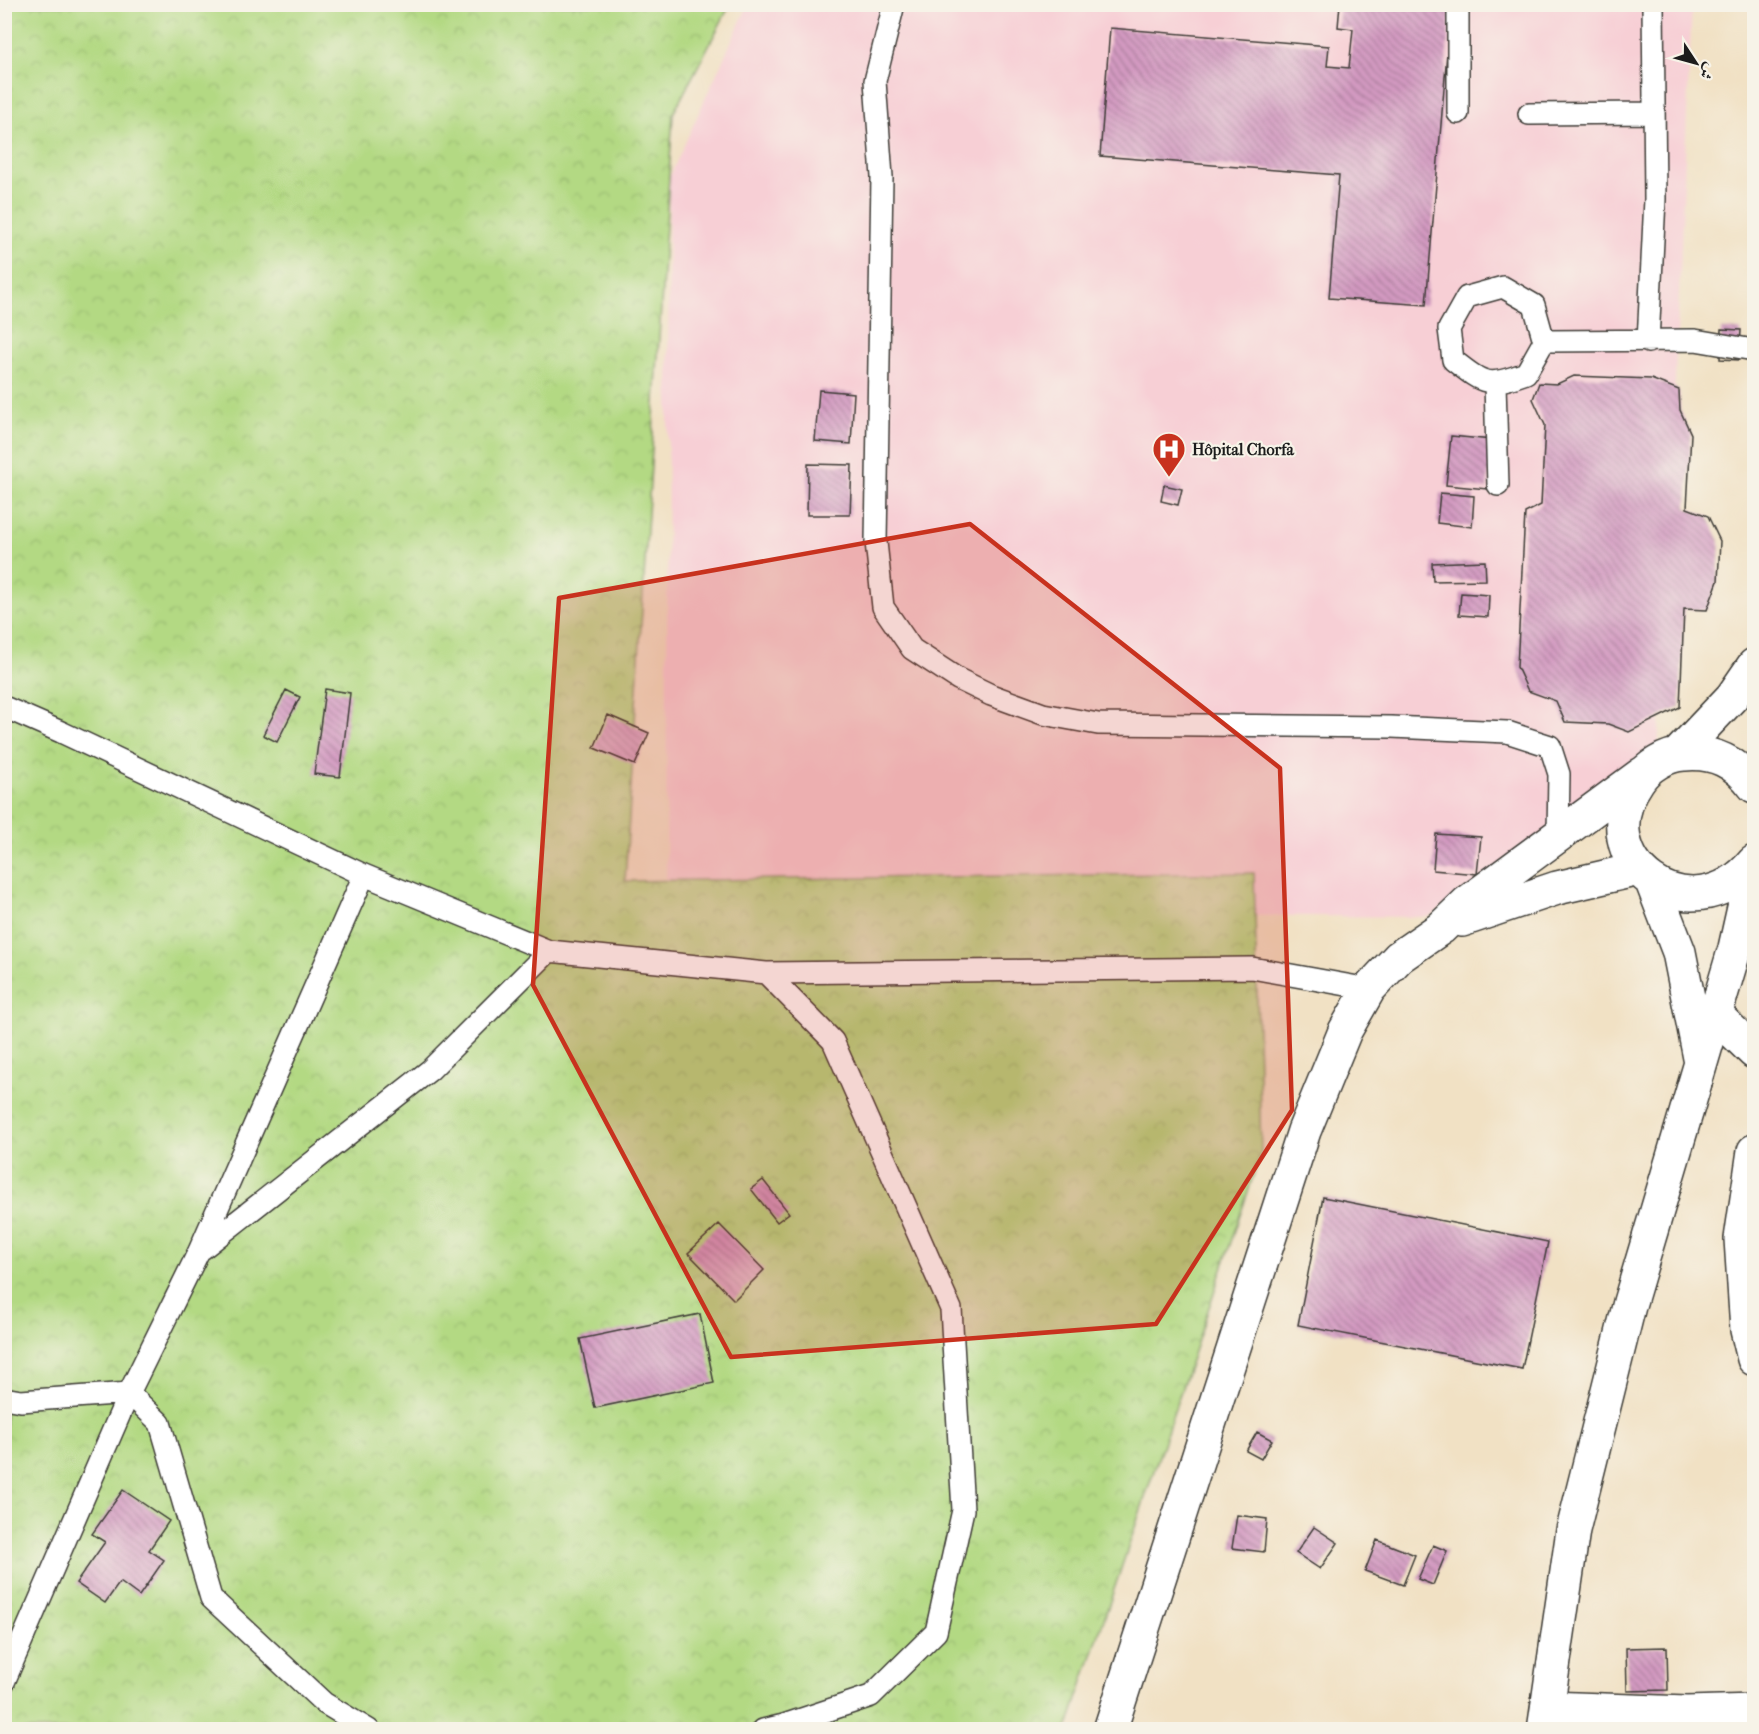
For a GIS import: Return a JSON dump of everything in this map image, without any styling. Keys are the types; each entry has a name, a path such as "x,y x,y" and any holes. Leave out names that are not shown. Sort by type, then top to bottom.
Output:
{"main road":[{"path":"1678,754 1732,697 1755,665"},
{"path":"1110,1730 1304,1131 1345,1031 1369,989 1399,957 1441,928 1468,902 1659,761 1678,754 1701,752 1723,758 1742,770 1755,786"},
{"path":"1642,774 1630,792 1623,821 1628,852 1646,876 1678,952 1701,1062"},
{"path":"1441,928 1557,888 1605,875 1646,876 1679,894 1707,894 1734,883 1754,862"},
{"path":"1754,862 1745,950 1716,1015 1701,1062 1630,1302 1573,1530 1546,1718 1755,1711"},
{"path":"1716,1015 1755,1052"},
{"path":"1755,1151 1748,1237 1747,1330 1755,1359"}],"lane":[{"path":"894,4 875,81 882,177 876,542 883,607 912,649 958,679 992,695 1042,714 1098,724 1391,727 1507,732 1550,746 1559,774 1558,834"},
{"path":"1458,4 1458,113"},
{"path":"1648,342 1655,199 1653,4"},
{"path":"1529,114 1654,113"},
{"path":"1503,287 1534,305 1544,341 1526,373 1496,384 1476,378 1453,360 1449,329 1467,297 1503,287"},
{"path":"1544,341 1695,340 1755,350"},
{"path":"1496,384 1498,485"},
{"path":"4,707 364,875 549,951 766,973 1252,968 1369,989"},
{"path":"4,1682 129,1393 199,1251 364,875"},
{"path":"199,1251 430,1070 549,951"},
{"path":"763,1730 871,1696 936,1632 963,1510 951,1309 833,1041 766,973"},
{"path":"4,1398 21,1401 129,1393 160,1424 211,1598 324,1703 369,1730"}],"highlighted area":[{"path":"970,524 1280,768 1292,1110 1156,1324 731,1357 533,985 559,598"}],"shaded area":[{"name":"Hôpital Chorfa","path":"748,5 1692,5 1657,778 1428,917 666,911 669,178"}],"green space":[{"path":"5,5 730,5 673,114 625,881 1254,873 1261,1153 1067,1729 5,1730"}],"building":[{"path":"1340,4 1451,4 1426,305 1329,298 1339,175 1100,156 1110,28 1329,46 1327,66 1349,68 1353,29 1338,27"},
{"path":"1721,329 1741,330 1739,360 1720,359"},
{"path":"1574,376 1651,379 1679,390 1680,410 1691,434 1687,508 1708,516 1720,541 1718,581 1707,610 1684,609 1680,707 1629,732 1608,724 1565,722 1556,701 1528,691 1517,667 1525,513 1541,505 1545,425 1533,399 1539,383 1557,384"},
{"path":"819,390 854,393 851,444 815,441"},
{"path":"1451,436 1492,440 1487,489 1446,485"},
{"path":"808,464 852,465 850,515 807,515"},
{"path":"1164,485 1182,489 1178,505 1161,501"},
{"path":"1440,493 1474,496 1472,527 1437,523"},
{"path":"1485,561 1486,580 1433,581 1432,563"},
{"path":"1461,593 1489,595 1488,617 1459,615"},
{"path":"325,689 350,693 340,777 314,774"},
{"path":"286,690 300,697 277,742 263,735"},
{"path":"608,715 649,733 635,765 594,748"},
{"path":"1436,834 1481,837 1477,874 1433,870"},
{"path":"763,1180 789,1213 777,1222 751,1189"},
{"path":"1323,1197 1548,1242 1522,1369 1298,1325"},
{"path":"719,1224 764,1270 734,1300 688,1253"},
{"path":"700,1314 714,1383 595,1408 580,1339"},
{"path":"1257,1432 1272,1440 1261,1459 1246,1451"},
{"path":"123,1490 169,1521 149,1550 164,1560 139,1596 120,1582 105,1603 76,1583 105,1542 92,1534"},
{"path":"1237,1515 1267,1519 1264,1552 1232,1548"},
{"path":"1314,1527 1338,1543 1320,1569 1296,1553"},
{"path":"1377,1540 1415,1555 1403,1585 1365,1571"},
{"path":"1433,1545 1447,1551 1433,1585 1418,1579"},
{"path":"1667,1647 1668,1690 1627,1691 1626,1648"}],"place":[{"name":"Hôpital Chorfa","path":"1169,478"}]}
